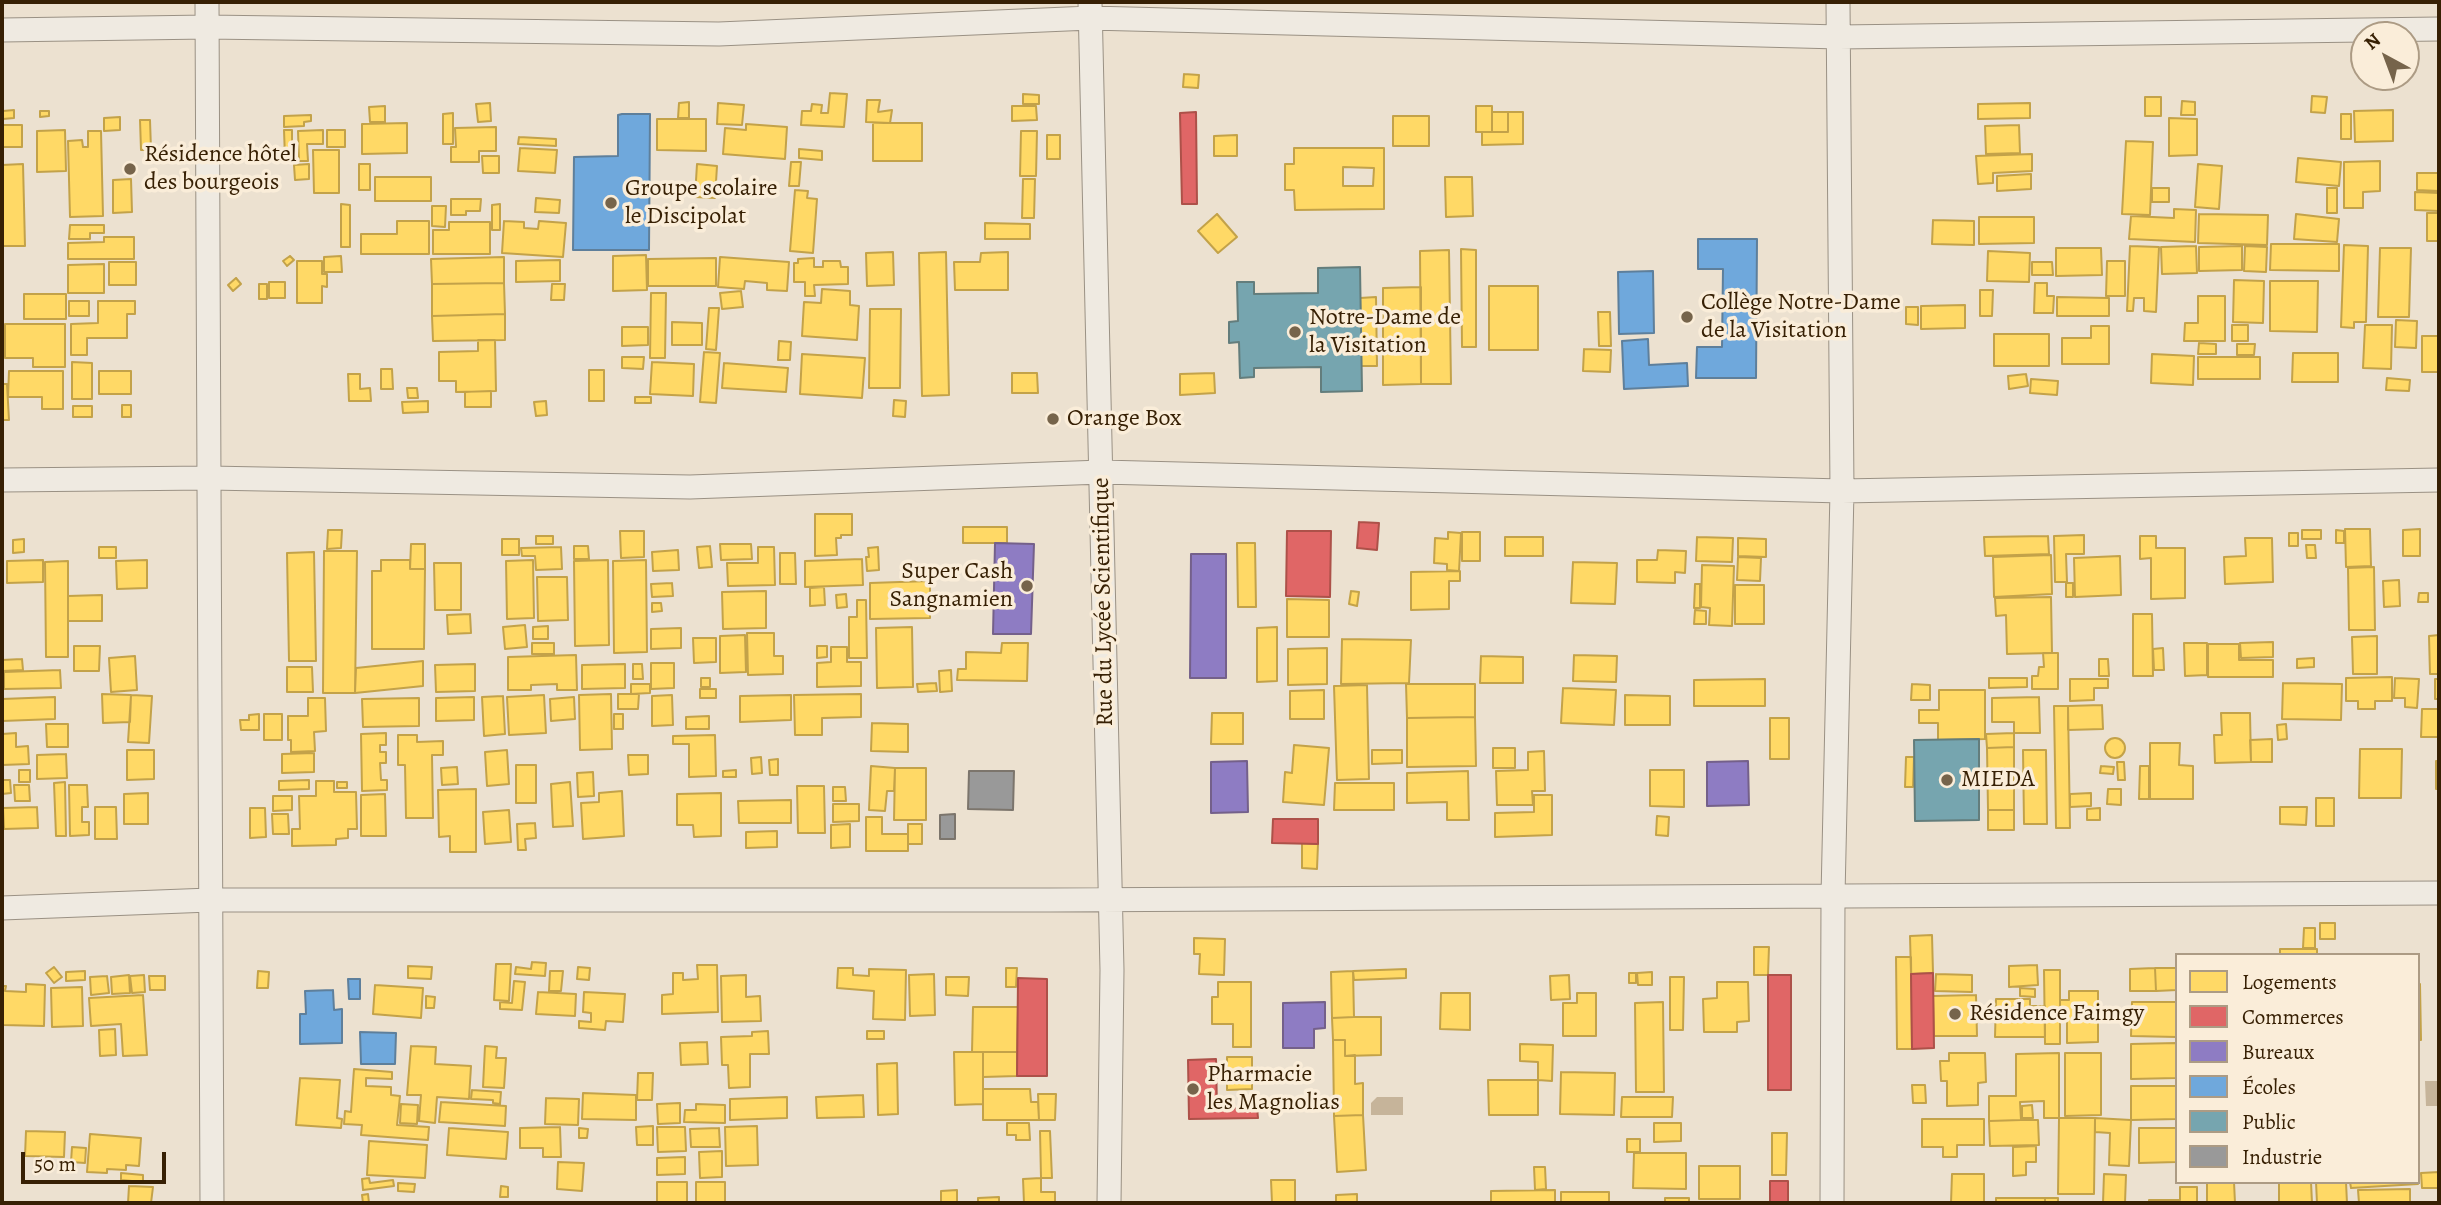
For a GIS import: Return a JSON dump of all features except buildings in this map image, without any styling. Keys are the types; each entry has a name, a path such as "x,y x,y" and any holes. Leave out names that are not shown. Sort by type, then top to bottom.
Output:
{"street":[{"path":"207,2 212,1203"},
{"path":"1832,1203 1833,896 1842,491 1838,2"},
{"path":"2,30 207,27 719,34 1090,10 1839,37 2439,29"},
{"name":"Rue du Lycée Scientifique","path":"1090,10 1112,970 1109,1203"},
{"path":"2,480 209,478 690,487 1102,472 1842,491 2439,480"},
{"path":"2,908 211,900 1110,900 2439,893"}],"shaded area":[{"path":"2425,1081 2439,1081 2439,1106 2426,1106"},
{"path":"1377,1097 1403,1097 1403,1115 1371,1115 1371,1103"}],"place":[{"name":"Résidence hôtel des bourgeois","path":"130,169"},
{"name":"Groupe scolaire le Discipolat","path":"611,203"},
{"name":"Collège Notre-Dame de la Visitation","path":"1687,317"},
{"name":"Notre-Dame de la Visitation","path":"1295,332"},
{"name":"Orange Box","path":"1053,419"},
{"name":"Super Cash Sangnamien","path":"1027,586"},
{"name":"MIEDA","path":"1947,780"},
{"name":"Résidence Faimgy","path":"1955,1014"},
{"name":"Pharmacie les Magnolias","path":"1193,1089"}]}
